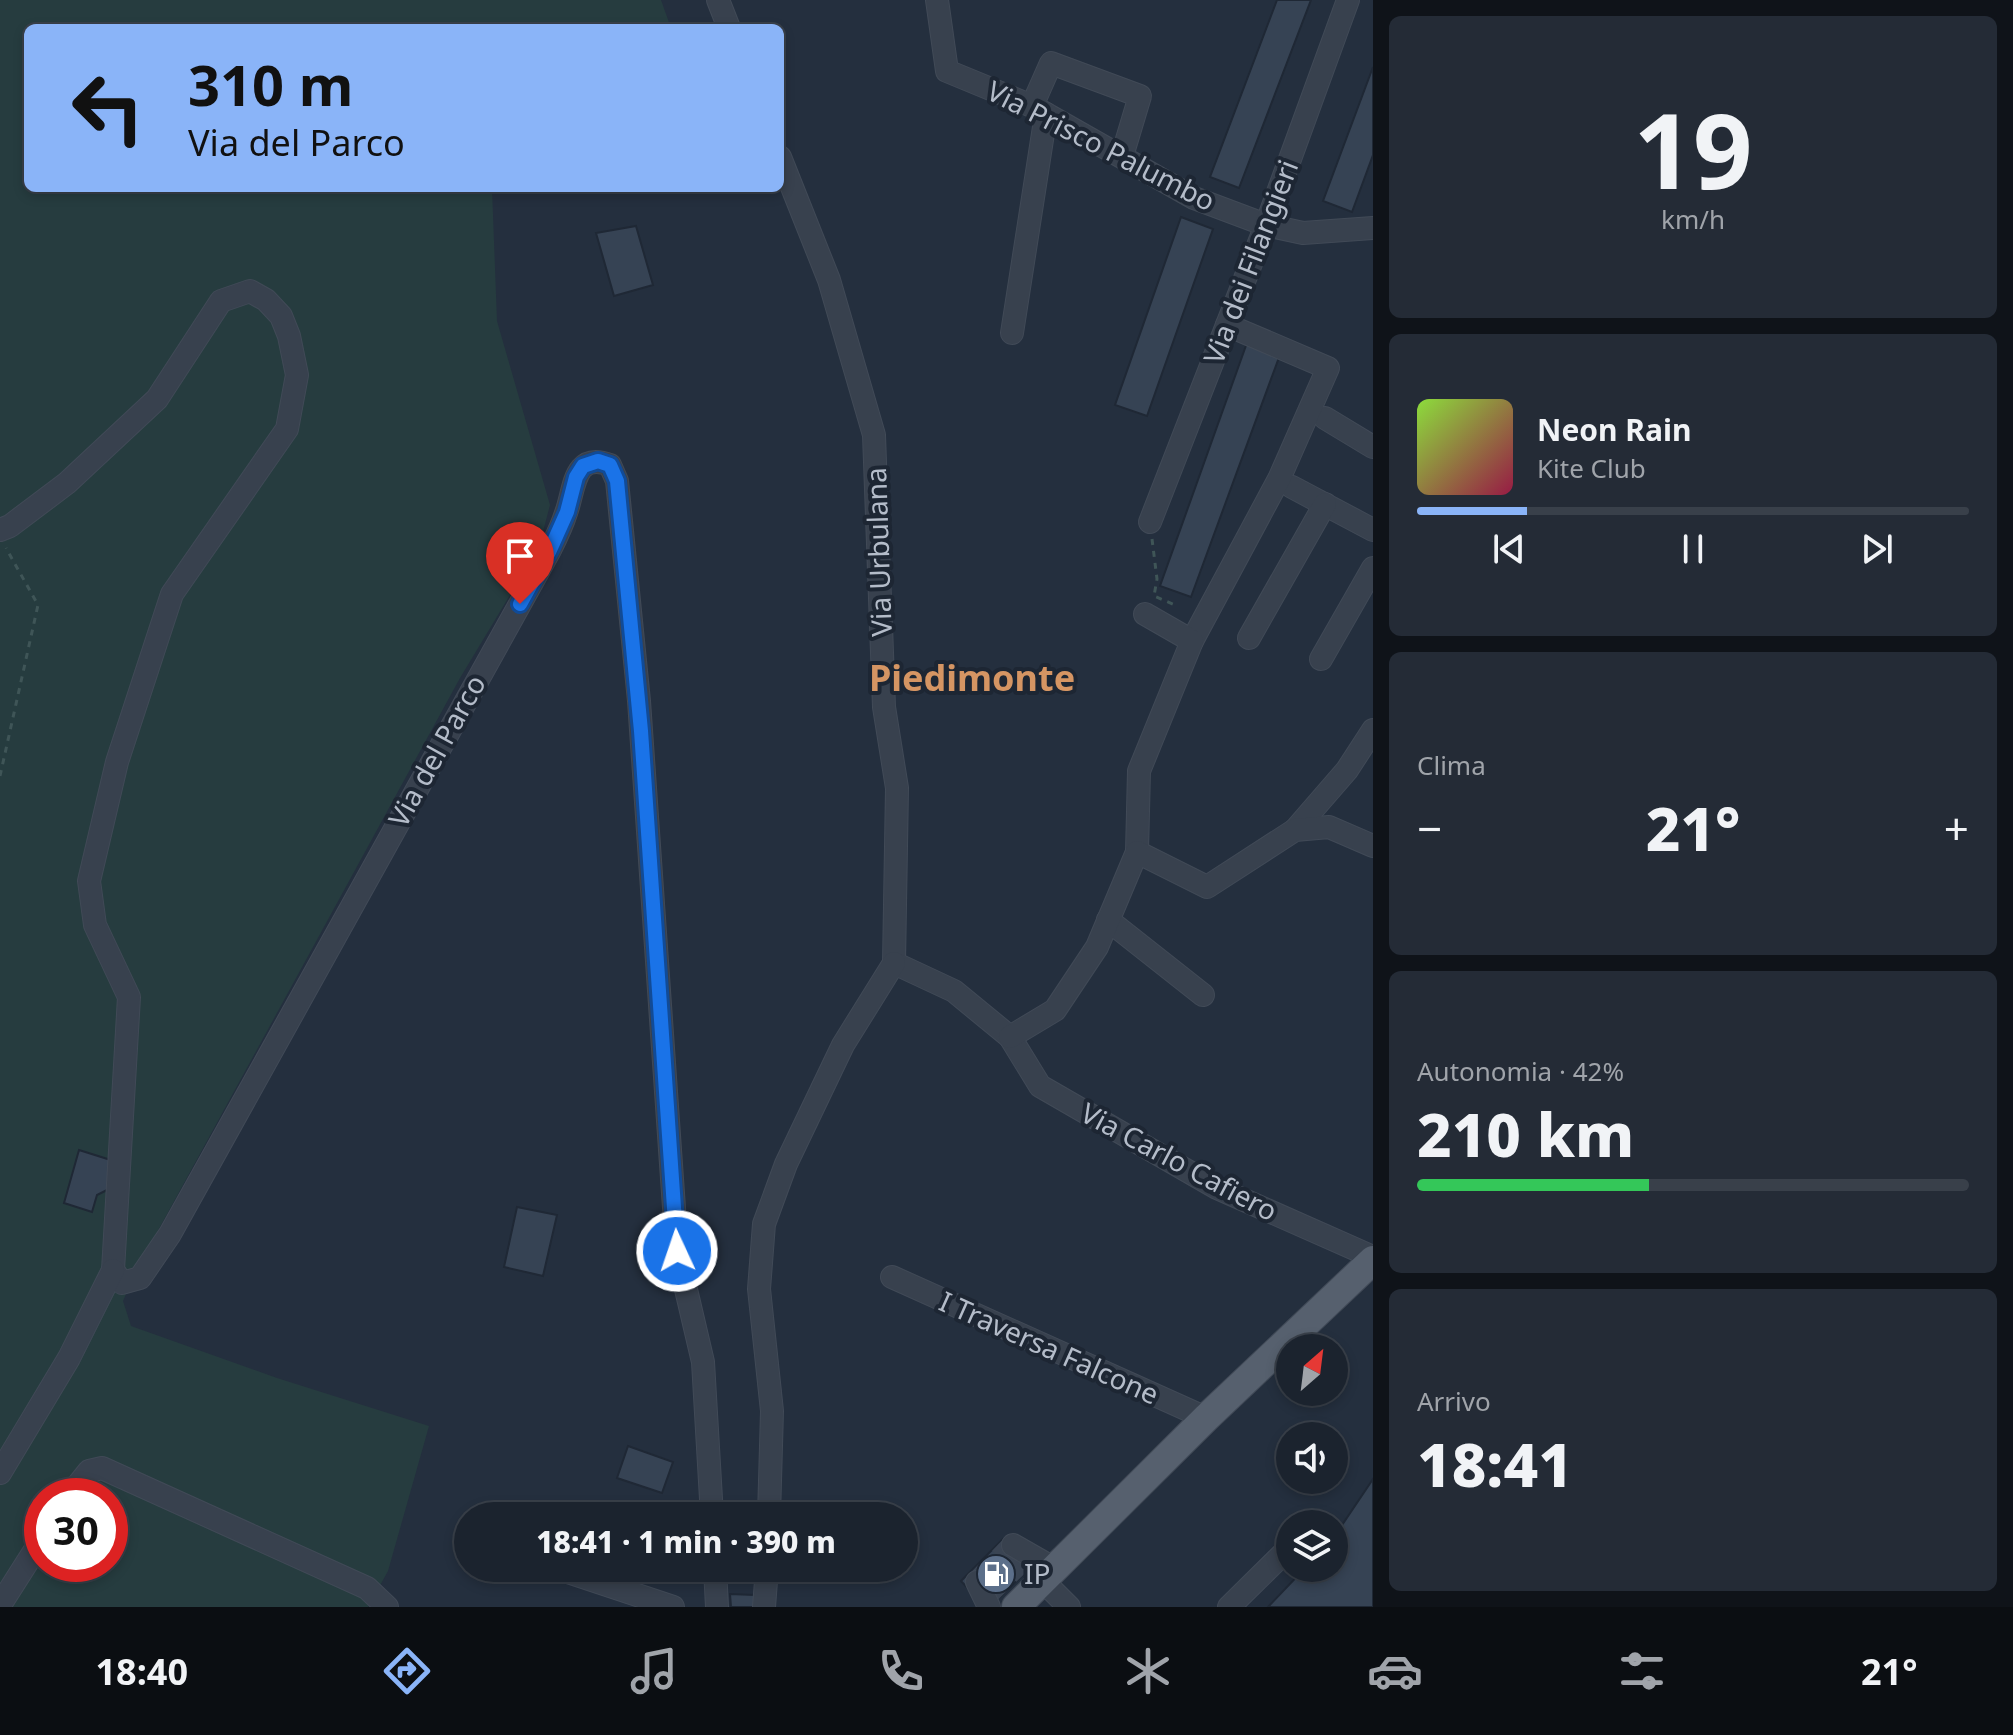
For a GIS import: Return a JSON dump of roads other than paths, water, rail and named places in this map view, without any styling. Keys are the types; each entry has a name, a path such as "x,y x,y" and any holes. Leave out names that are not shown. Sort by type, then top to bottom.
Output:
{"main road":[{"path":"1016,1607 1373,1258"}],"street":[{"path":"718,0 727,24"},
{"name":"Via Prisco Palumbo","path":"937,0 947,71 1039,110 1194,198 1266,225 1303,233 1373,228"},
{"name":"Via dei Filangieri","path":"1150,522 1266,225 1348,0"},
{"path":"1012,333 1039,110 1051,63 1140,96 1122,156"},
{"name":"Via Urbulana","path":"784,167 829,280 874,435 884,707 897,788 894,963"},
{"path":"0,530 10,526 67,483 157,399 221,301 250,291 266,300 281,316 297,375 287,429 172,594 117,762 89,881 95,925 129,997 113,1270 69,1358 0,1473"},
{"path":"1010,1037 1055,1010 1097,947 1137,852 1139,771 1192,641 1279,479 1328,368 1227,325"},
{"path":"1325,418 1373,447"},
{"name":"Via del Parco","path":"113,1270 122,1283 140,1278 170,1234 550,550 567,512 576,477 583,466 598,461 610,465 617,481 639,701 677,1251 703,1362 711,1502"},
{"path":"1292,487 1373,530"},
{"path":"1249,638 1325,504"},
{"path":"1321,659 1373,568"},
{"path":"1145,614 1192,641"},
{"path":"1137,852 1207,887 1295,830 1347,770 1373,730"},
{"path":"1295,830 1329,827 1373,846"},
{"path":"1108,920 1203,995"},
{"path":"769,1502 772,1411 759,1289 764,1224 786,1164 843,1045 894,963"},
{"name":"Via Carlo Cafiero","path":"894,963 954,991 1010,1037 1040,1086 1217,1188 1373,1258"},
{"name":"I Traversa Falcone","path":"892,1277 1206,1418"},
{"path":"83,1478 89,1471 102,1468 124,1478"},
{"path":"128,1480 367,1588 387,1607"},
{"path":"1013,1545 1049,1575 1069,1607"},
{"path":"1229,1607 1276,1561"},
{"path":"0,1605 24,1567"},
{"path":"598,1582 673,1607"},
{"path":"716,1582 717,1607"},
{"path":"764,1607 766,1582"},
{"path":"977,1582 989,1607"}],"tunnel":[{"path":"977,1582 1013,1545"},
{"path":"985,1597 1029,1554"}],"place":[{"name":"IP","path":"996,1574"}],"district":[{"name":"Piedimonte","path":"972,678"}]}
